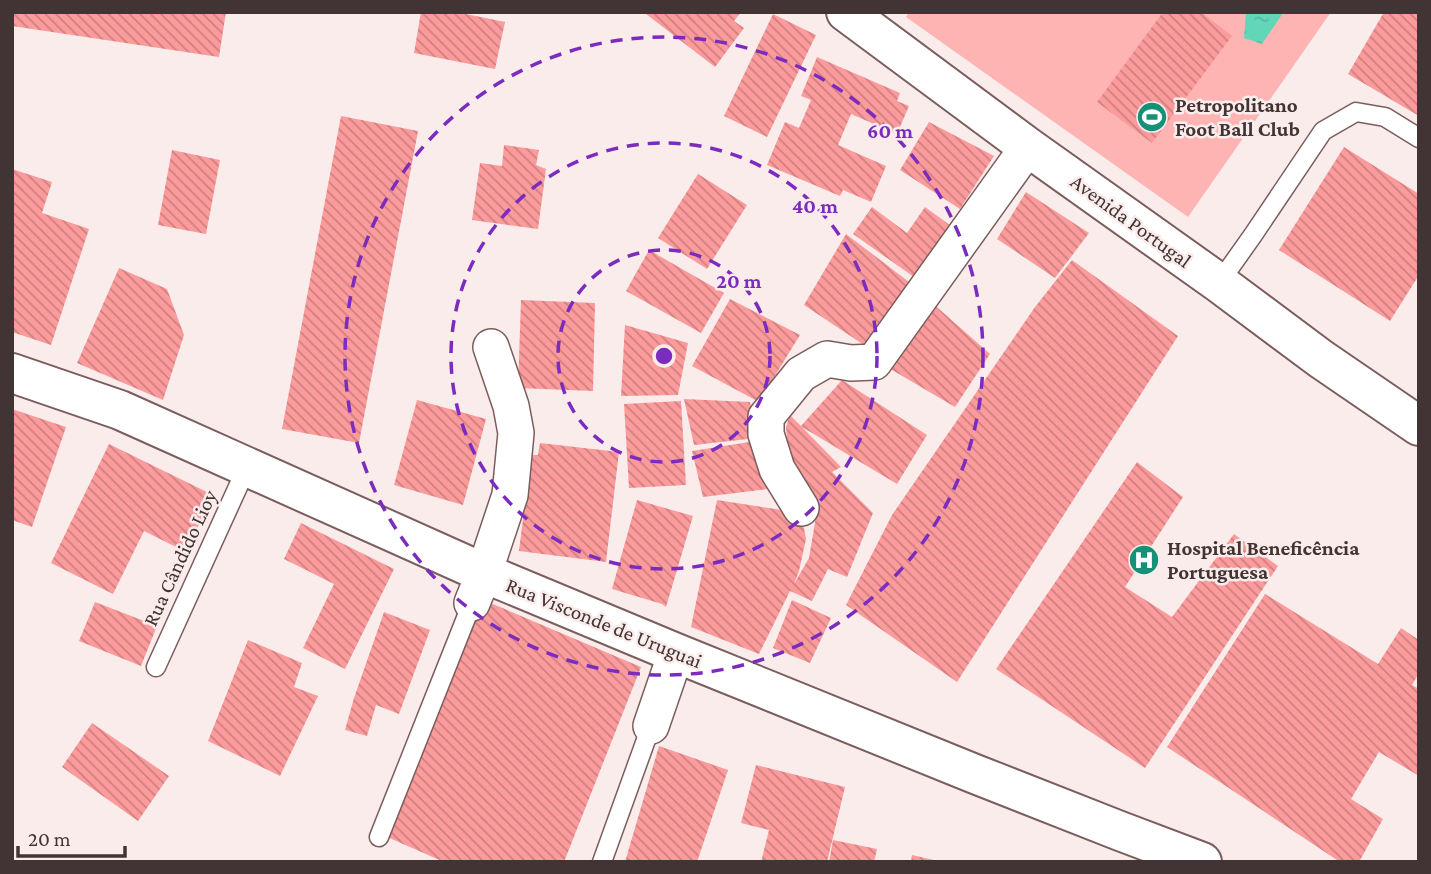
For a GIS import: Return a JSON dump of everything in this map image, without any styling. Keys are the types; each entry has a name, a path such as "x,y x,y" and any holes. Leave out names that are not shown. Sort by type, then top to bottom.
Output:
{"street":[{"name":"Avenida Portugal","path":"846,12 1321,359 1419,426"},
{"path":"801,508 777,469 766,434 766,417 801,374 827,359 874,362 1028,147"},
{"path":"478,588 510,495 516,433 511,406 491,347"},
{"name":"Rua Visconde de Uruguai","path":"12,373 120,410 247,467 478,588 676,653 1202,862"},
{"path":"651,726 676,653"}],"lane":[{"path":"1219,283 1324,131 1356,112 1385,117 1419,138"},
{"name":"Rua Cândido Lioy","path":"156,667 247,467"},
{"path":"379,837 478,588"},
{"path":"602,862 651,726"}],"shaded area":[{"name":"Petropolitano Foot Ball Club","path":"909,12 1331,12 1188,217 906,17"}],"water":[{"path":"1246,12 1283,13 1262,44 1244,38"}],"building":[{"path":"12,12 226,12 219,57 12,26"},
{"path":"421,12 456,12 505,22 495,69 414,53"},
{"path":"741,12 734,21 744,28 715,67 646,14"},
{"name":"Petropolitano Foot Ball Club","path":"1163,12 1201,12 1232,36 1152,143 1097,102"},
{"path":"1384,12 1419,12 1419,116 1348,74"},
{"path":"773,14 816,35 767,137 724,116"},
{"path":"817,57 900,93 897,101 909,106 897,134 851,114 838,145 886,166 871,202 843,190 840,196 767,165 785,122 799,128 811,100 801,96"},
{"path":"341,116 418,131 359,443 282,429"},
{"path":"929,122 994,156 960,209 900,170"},
{"path":"504,145 539,150 536,165 546,169 538,229 472,220 480,163 502,166"},
{"path":"1344,147 1419,194 1419,275 1390,321 1279,250"},
{"path":"172,150 220,160 206,234 158,225"},
{"path":"12,169 52,182 42,213 89,229 51,345 12,332"},
{"path":"698,174 747,205 707,269 658,238"},
{"path":"1026,192 1089,233 1055,278 997,239"},
{"path":"872,207 907,233 925,207 958,231 921,282 853,234"},
{"path":"846,234 917,288 870,349 804,305"},
{"path":"649,250 724,293 701,333 626,291"},
{"path":"1072,260 1178,336 957,682 846,605 892,515 1035,307"},
{"path":"119,268 167,289 184,335 163,400 77,363"},
{"path":"730,299 800,335 759,402 692,366"},
{"path":"521,300 595,303 593,391 518,388"},
{"path":"930,301 990,354 955,407 887,367"},
{"path":"625,325 688,343 678,395 621,396"},
{"path":"842,380 927,435 897,484 802,427 841,467 832,472 873,513 847,577 828,569 812,601 790,591 759,654 691,627 717,500 801,513 806,539 794,584 809,558 818,505 789,462 786,427 790,415 801,426"},
{"path":"684,399 750,402 757,438 694,445"},
{"path":"417,400 486,419 463,505 394,485"},
{"path":"681,401 686,485 629,488 624,404"},
{"path":"12,409 66,427 32,527 12,520"},
{"path":"756,441 767,489 703,497 692,451"},
{"path":"540,443 619,452 606,562 519,551 531,455 538,455"},
{"path":"109,444 213,495 186,552 144,531 113,594 51,563"},
{"path":"1137,462 1183,497 1125,587 1172,617 1234,534 1278,566 1145,768 996,669"},
{"path":"637,500 693,516 666,607 612,589"},
{"path":"301,523 394,569 345,669 303,648 334,584 284,559"},
{"path":"1265,594 1378,664 1401,628 1419,640 1419,673 1412,685 1419,689 1419,776 1379,752 1351,799 1383,819 1359,862 1340,862 1167,747"},
{"path":"481,599 641,667 564,862 444,862 385,836"},
{"path":"792,600 831,618 810,663 773,648"},
{"path":"95,602 157,626 141,666 79,641"},
{"path":"384,612 430,630 399,714 376,705 367,736 345,730"},
{"path":"248,640 302,663 294,687 318,696 280,776 208,741"},
{"path":"92,723 169,776 138,821 62,767"},
{"path":"659,746 728,770 697,862 625,862"},
{"path":"756,765 845,787 827,862 761,862 769,830 741,823"},
{"path":"833,840 877,849 874,862 829,862"},
{"path":"912,855 938,861 911,862"}],"place":[{"name":"Petropolitano Foot Ball Club","path":"1152,117"},
{"name":"Hospital Beneficência Portuguesa","path":"1144,560"}]}
